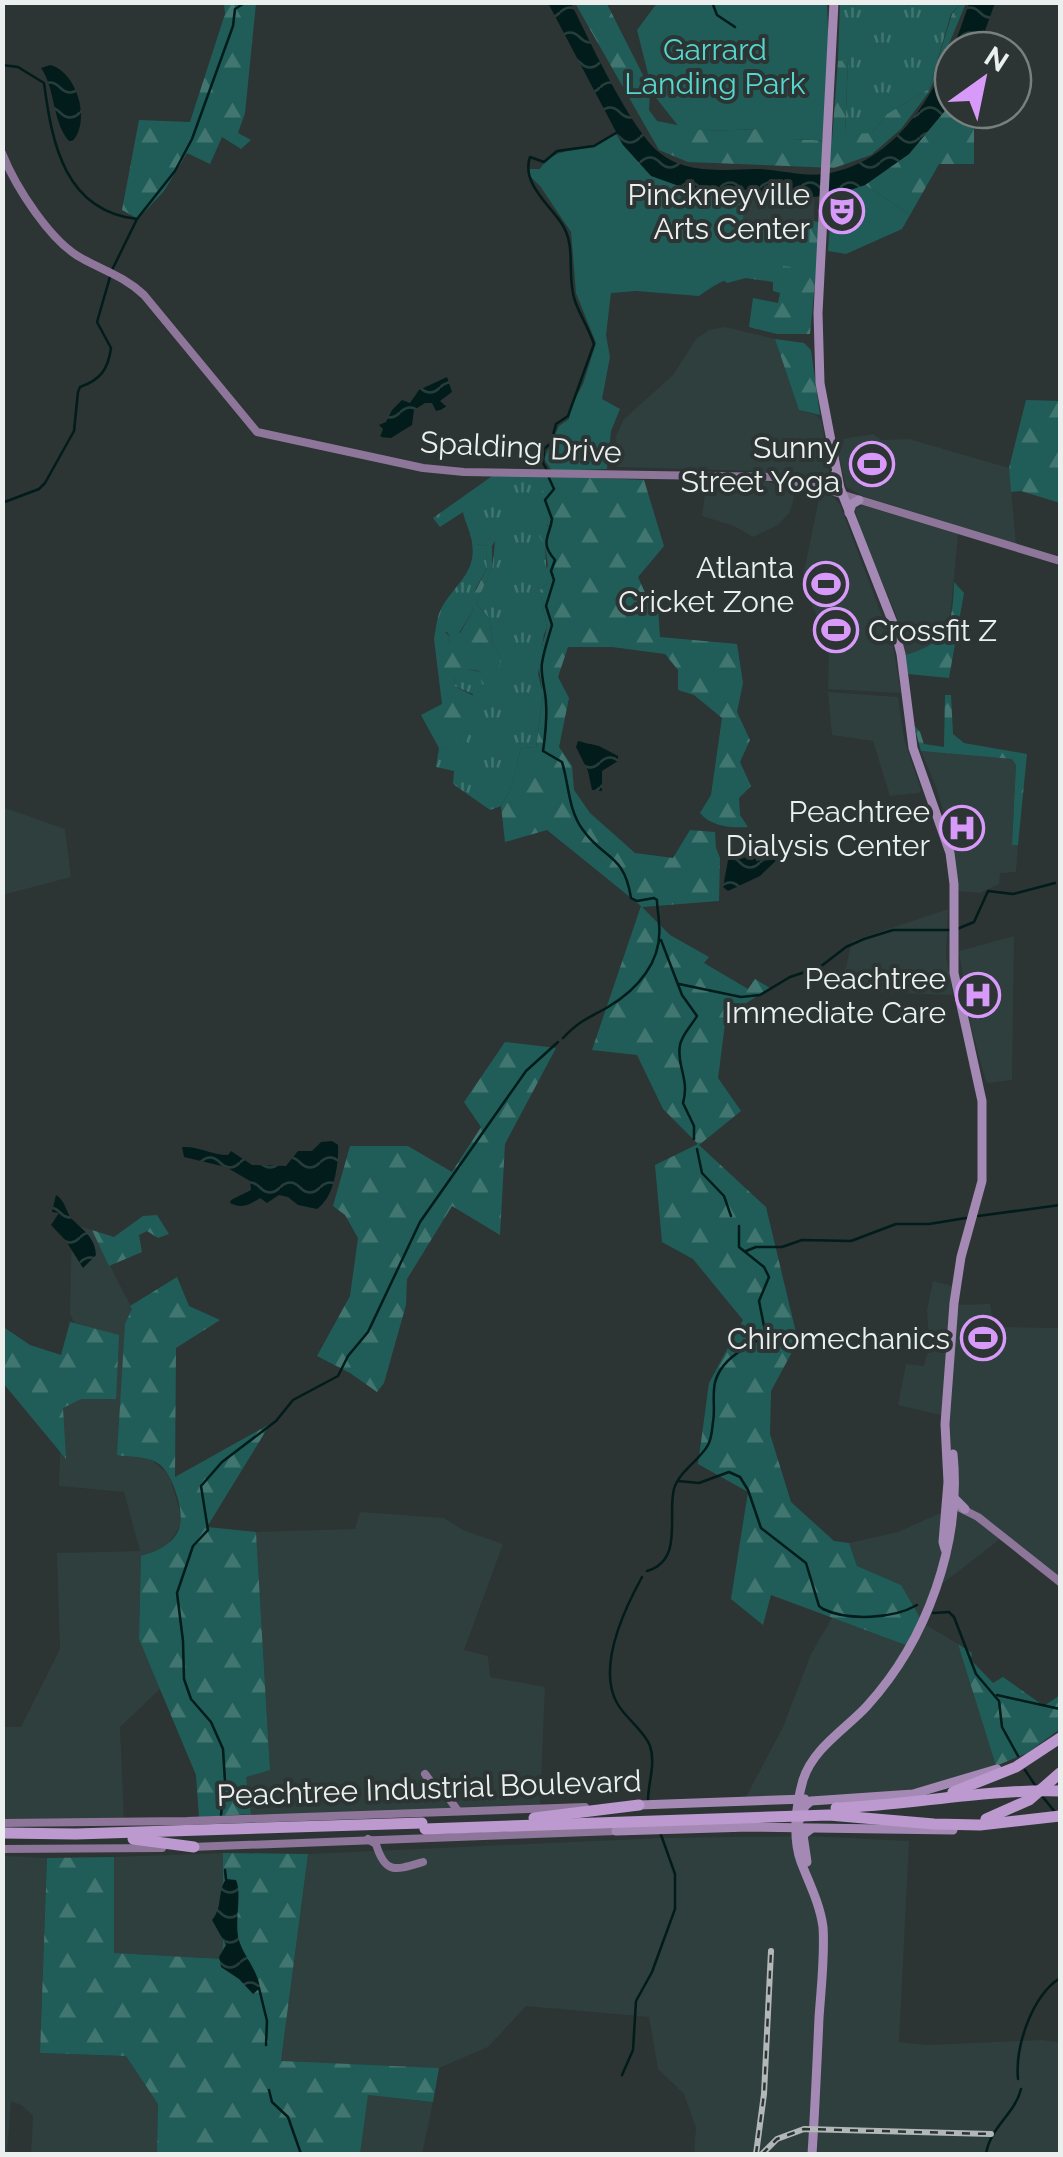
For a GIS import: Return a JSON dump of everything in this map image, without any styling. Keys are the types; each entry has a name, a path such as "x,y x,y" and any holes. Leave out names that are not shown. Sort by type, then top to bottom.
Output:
{"highway":[{"path":"919,1801 999,1775 1060,1738"},
{"path":"967,1824 1009,1811 1058,1782"},
{"name":"Peachtree Industrial Boulevard","path":"2,1836 547,1825 798,1813 1058,1782"},
{"path":"534,1818 639,1806"},
{"name":"Peachtree Industrial Boulevard","path":"423,1826 534,1818 798,1813 967,1824 1019,1822"},
{"path":"1019,1822 1060,1816"},
{"path":"128,1836 187,1822"},
{"path":"547,1825 616,1831"},
{"path":"128,1836 194,1847"}],"main road":[{"path":"808,1874 801,1863 798,1813 810,1766 826,1744 870,1703 901,1662 926,1612 945,1549 951,1507 947,1416 958,1274 982,1182 982,1092 954,973 950,853 914,748 894,623 842,494 820,383 817,339 834,2"},
{"name":"Spalding Drive","path":"2,153 58,240 82,260 129,281 144,295 257,432 433,470 757,476 842,494 1060,561"},
{"path":"824,490 836,471"},
{"path":"849,512 852,504 864,502"},
{"path":"951,1507 965,1509 1060,1582"},
{"path":"951,1507 987,1526"},
{"path":"798,1813 812,1801 928,1791 1036,1754"},
{"path":"807,1862 798,1813 810,1766"},
{"path":"425,1774 428,1786 443,1790 462,1812"},
{"path":"798,1813 813,1793 808,1781"},
{"name":"Peachtree Industrial Boulevard","path":"2,1849 194,1847 750,1827 858,1798"},
{"path":"444,1813 450,1802"},
{"name":"Peachtree Industrial Boulevard","path":"2,1823 187,1822 639,1806 798,1813"},
{"path":"750,1827 787,1822 788,1808 798,1813 963,1830 1019,1822"},
{"path":"798,1813 823,1937 812,2154"},
{"path":"378,1850 386,1838"},
{"path":"368,1839 375,1842 380,1860 388,1866 421,1863"}],"shaded area":[{"path":"744,195 814,197 814,221 743,225"},
{"path":"725,327 775,339 799,410 822,421 830,479 825,484 757,471 617,467 616,436 624,419 673,375 696,339 709,330"},
{"path":"873,434 881,440 909,439 1009,468 1016,544 863,496 846,487 835,440"},
{"path":"707,479 760,480 796,489 790,512 778,525 753,537 702,516"},
{"path":"820,494 834,497 840,505 893,645 901,693 828,689 829,645 802,581"},
{"path":"862,505 958,534 949,629 933,647 905,655 896,615 861,532 855,509"},
{"path":"828,692 898,697 904,739 919,793 890,796 873,741 832,735"},
{"path":"921,751 1012,759 1016,765 1012,844 1018,845 1016,872 1000,873 999,884 980,893 958,891 951,837"},
{"path":"5,808 65,829 71,877 3,895"},
{"path":"948,909 946,955 953,995 842,991 845,976 837,974 846,968 852,941"},
{"path":"1014,936 1012,1080 989,1083 971,1027 959,951"},
{"path":"72,1224 92,1230 132,1309 152,1460 169,1475 183,1521 168,1545 141,1557 139,1639 161,1688 120,1727 124,1820 3,1820 3,1727 21,1727 60,1649 57,1553 140,1551 124,1492 59,1486 63,1372 84,1343 70,1314"},
{"path":"933,1281 956,1287 955,1305 990,1304 994,1327 1060,1328 1060,1580 1004,1536 938,1587 923,1623 958,1644 996,1766 904,1793 744,1801 783,1727 811,1654 833,1616 913,1647 901,1585 857,1566 849,1543 898,1532 954,1507 949,1417 898,1405 906,1364 924,1366"},
{"path":"360,1512 444,1518 463,1530 503,1544 464,1650 488,1656 490,1677 545,1687 540,1805 352,1815 251,1814 246,1776 270,1769 256,1532 355,1529"},
{"path":"809,1836 909,1841 899,2042 1060,2042 1060,2154 694,2154 696,2128 684,2094 658,2069 649,2017 526,2006 488,2047 439,2068 281,2062 308,1854 661,1838"},
{"path":"223,1853 224,1959 114,1953 114,1857"},
{"path":"3,1856 47,1858 40,2053 126,2056 158,2104 157,2154 31,2154 33,2116 11,2101 7,2154 3,2154"},
{"path":"368,2095 433,2102 422,2154 360,2154"}],"green space":[{"path":"606,2 650,89 649,110 657,121 707,131 759,129 793,139 832,141 838,61 848,60 845,134 872,133 887,114 929,89 933,76 933,82 929,92 901,129 871,155 834,168 688,162 659,150 575,3"},
{"path":"224,3 256,3 245,113 238,133 251,140 241,149 222,137 210,164 187,153 164,191 138,219 122,210 139,120 190,122 225,14"},
{"name":"Garrard Landing Park","path":"657,3 827,3 832,141 793,139 780,146 759,129 707,131 679,127 653,94 637,30"},
{"path":"840,3 961,3 951,14 946,30 933,30 933,75 929,89 887,114 872,133 845,135 848,61 838,61"},
{"path":"961,3 966,3 955,30 947,30 952,14"},
{"path":"933,125 933,130 974,130 974,164 939,164 910,215 865,185 909,154"},
{"path":"616,134 623,145 727,194 744,195 743,225 810,228 808,269 783,266 784,288 779,279 756,274 727,279 699,296 611,293 606,335 610,357 602,399 620,409 611,431 607,469 552,471 544,459 559,426 569,419 596,343 576,293 571,232 528,174 554,156 592,146"},
{"path":"865,185 910,215 902,229 846,254 828,251 832,196"},
{"path":"821,223 810,334 777,334 749,327 753,298 778,303 780,293 773,291 773,282 746,278 724,281 780,225"},
{"path":"775,339 804,343 811,350 820,415 799,410"},
{"path":"1026,400 1060,401 1060,503 1021,491 1011,492 1009,468"},
{"path":"495,474 551,476 543,508 548,520 547,583 540,590 547,628 538,674 543,694 536,748 521,747 512,786 501,806 490,810 453,784 454,771 436,767 439,748 462,746 473,694 454,686 455,676 468,669 480,672 501,657 493,645 489,618 476,603 492,569 497,524 486,546 476,544 486,549 487,568 476,588 472,612 459,633 445,632 450,637 449,646 444,649 434,639 438,618 468,570 473,553 463,512 440,527 433,518"},
{"path":"551,476 644,480 664,546 638,577 647,597 658,608 660,637 737,644 743,683 737,712 750,740 740,762 751,786 739,798 740,815 748,827 716,824 700,813 711,795 722,718 694,695 678,690 678,670 665,654 612,647 568,647 558,677 569,698 559,747 572,766 574,790 590,813 635,853 673,858 690,830 715,832 720,858 719,901 642,907 670,935 709,957 704,963 748,989 755,979 770,988 726,1016 718,1078 741,1111 699,1145 766,1207 798,1341 771,1391 770,1434 791,1502 834,1541 849,1543 857,1566 901,1585 923,1623 914,1648 771,1595 763,1625 731,1599 748,1492 698,1464 709,1383 743,1320 693,1259 662,1242 655,1165 698,1144 663,1109 637,1055 592,1050 641,906 547,830 505,842 501,806 512,786 521,747 536,748 543,695 538,662 547,628 540,590 547,583 544,571 548,566 545,545 539,536 548,526 542,483"},
{"path":"497,523 505,525 492,546 492,569 476,603 489,618 493,645 501,657 496,689 482,684 479,671 468,669 465,676 455,676 454,686 478,698 462,747 439,748 421,715 442,704 434,639 444,648 449,646 450,637 444,627 447,623 460,633 472,612 474,594 487,568 486,550 475,544 486,546"},
{"path":"954,582 964,593 949,678 908,674 905,655 931,645 945,630 952,610"},
{"path":"945,695 951,695 953,734 964,743 1027,754 1018,845 1012,845 1016,765 1012,759 921,751 914,725 924,744 944,747"},
{"path":"505,1042 556,1048 505,1144 500,1235 452,1206 407,1279 406,1305 384,1383 377,1392 317,1356 350,1296 358,1238 345,1215 333,1206 350,1146 408,1146 452,1172 481,1127 464,1102"},
{"path":"157,1215 169,1234 158,1238 147,1231 139,1235 142,1252 109,1266 92,1230 114,1237 143,1216"},
{"path":"177,1277 189,1306 220,1320 176,1348 175,1477 270,1424 207,1527 256,1532 270,1770 246,1777 251,1814 199,1817 196,1775 139,1639 141,1556 173,1539 181,1512 174,1487 162,1467 147,1459 117,1455 125,1324 130,1306"},
{"path":"70,1322 119,1335 116,1399 81,1399 63,1408 66,1459 3,1383 2,1326 30,1345 61,1355"},
{"path":"958,1644 972,1653 971,1660 993,1683 1003,1677 1044,1706 1060,1695 1060,1729 1027,1753 996,1766"},
{"path":"223,1853 308,1854 281,2061 439,2068 433,2102 368,2095 360,2154 157,2154 158,2104 126,2056 40,2053 47,1858 114,1857 114,1953 223,1959"}],"water":[{"path":"548,3 571,3 637,126 660,153 681,165 816,175 853,166 900,133 933,88 933,125 909,154 865,185 832,196 690,190 651,176 623,145"},
{"path":"969,3 995,3 985,30 960,30"},
{"path":"50,65 68,77 79,100 81,124 71,143 60,127 41,68"},
{"path":"447,377 452,392 440,401 448,408 436,411 432,403 425,403 414,410 412,425 391,438 380,437 383,429 379,425 386,422 402,400 410,403 419,390"},
{"path":"578,741 618,756 618,761 602,771 602,791 592,790 576,747"},
{"path":"785,852 760,876 728,891 723,887 729,855 747,858 763,853 764,857 756,861 772,860"},
{"path":"321,1142 338,1145 334,1180 328,1197 317,1209 279,1195 267,1203 260,1198 245,1205 230,1203 251,1190 250,1181 226,1167 184,1157 182,1147 222,1155 231,1151 252,1165 286,1166 298,1151 312,1151"},
{"path":"56,1195 94,1244 96,1255 83,1268 51,1225 59,1213 52,1212"},
{"path":"226,1879 236,1880 238,1885 238,1936 260,1988 253,1994 221,1967 219,1957 226,1945 212,1920"}],"waterway":[{"path":"112,270 137,219 175,171 192,139 233,26 235,9 246,2"},
{"path":"712,2 717,15 735,27"},
{"path":"2,65 18,67 44,83 58,151 78,189 93,203 137,219"},
{"path":"547,470 544,449 551,443 556,424 568,416 594,344 572,291 566,233 529,176 530,157 544,162 557,151 594,146 616,133"},
{"path":"2,503 45,483 74,431 80,387 98,377 108,362 111,348 97,322 110,277"},
{"path":"549,478 554,489 545,500 552,519 546,544 555,560 546,606 552,625 542,668 546,709 543,751 562,762 578,822 624,873 631,898 657,900 659,924 657,950 638,983 563,1038"},
{"path":"957,929 974,922 988,891 1013,894 1055,883"},
{"path":"679,984 741,997 760,995 790,977 820,967 864,939 893,930 949,930"},
{"path":"661,940 682,995 697,1016 683,1037 679,1052 685,1087 683,1103 694,1126 694,1139"},
{"path":"221,1815 223,1749 211,1722 191,1699 184,1679 177,1593 193,1546 208,1530 201,1486 222,1462 276,1421 293,1400 338,1376 348,1356 368,1332 420,1222 526,1071 558,1042"},
{"path":"697,1149 702,1173 724,1196 731,1216"},
{"path":"978,1216 1060,1205"},
{"path":"746,1251 782,1247 802,1240 851,1241 896,1224 966,1218"},
{"path":"647,1571 666,1557 672,1536 674,1489 712,1434 714,1390 720,1371 732,1357 766,1336 759,1301 769,1277 764,1267 739,1247 739,1226"},
{"path":"678,1481 699,1483 729,1472 740,1477 761,1528 806,1563 823,1609 870,1617 917,1605"},
{"path":"642,1577 621,1621 610,1672 617,1703 650,1746 648,1800"},
{"path":"933,1613 949,1612 954,1617 976,1674 999,1701 1002,1727 1018,1756"},
{"path":"997,1695 1060,1709"},
{"path":"1025,1770 1035,1785"},
{"path":"1042,1796 1055,1812"},
{"path":"622,2075 633,2050 636,2001 652,1972 675,1909 675,1874 660,1832"},
{"path":"225,1870 226,1879"},
{"path":"1018,2079 1019,2052 1027,2023 1041,1997 1060,1978"},
{"path":"259,1988 267,2021 266,2045"},
{"path":"986,2154 992,2136 1021,2089"},
{"path":"269,2090 272,2102 288,2117 301,2154"}],"railway":[{"path":"756,2154 764,2094 771,1951"},
{"path":"762,2154 777,2139 804,2129 991,2134"}],"place":[{"name":"Pinckneyville Arts Center","path":"842,211"},
{"name":"Sunny Street Yoga","path":"872,464"},
{"name":"Atlanta Cricket Zone","path":"826,584"},
{"name":"Crossfit Z","path":"836,630"},
{"name":"Peachtree Dialysis Center","path":"962,828"},
{"name":"Peachtree Immediate Care","path":"978,995"},
{"name":"Chiromechanics","path":"983,1338"}]}
